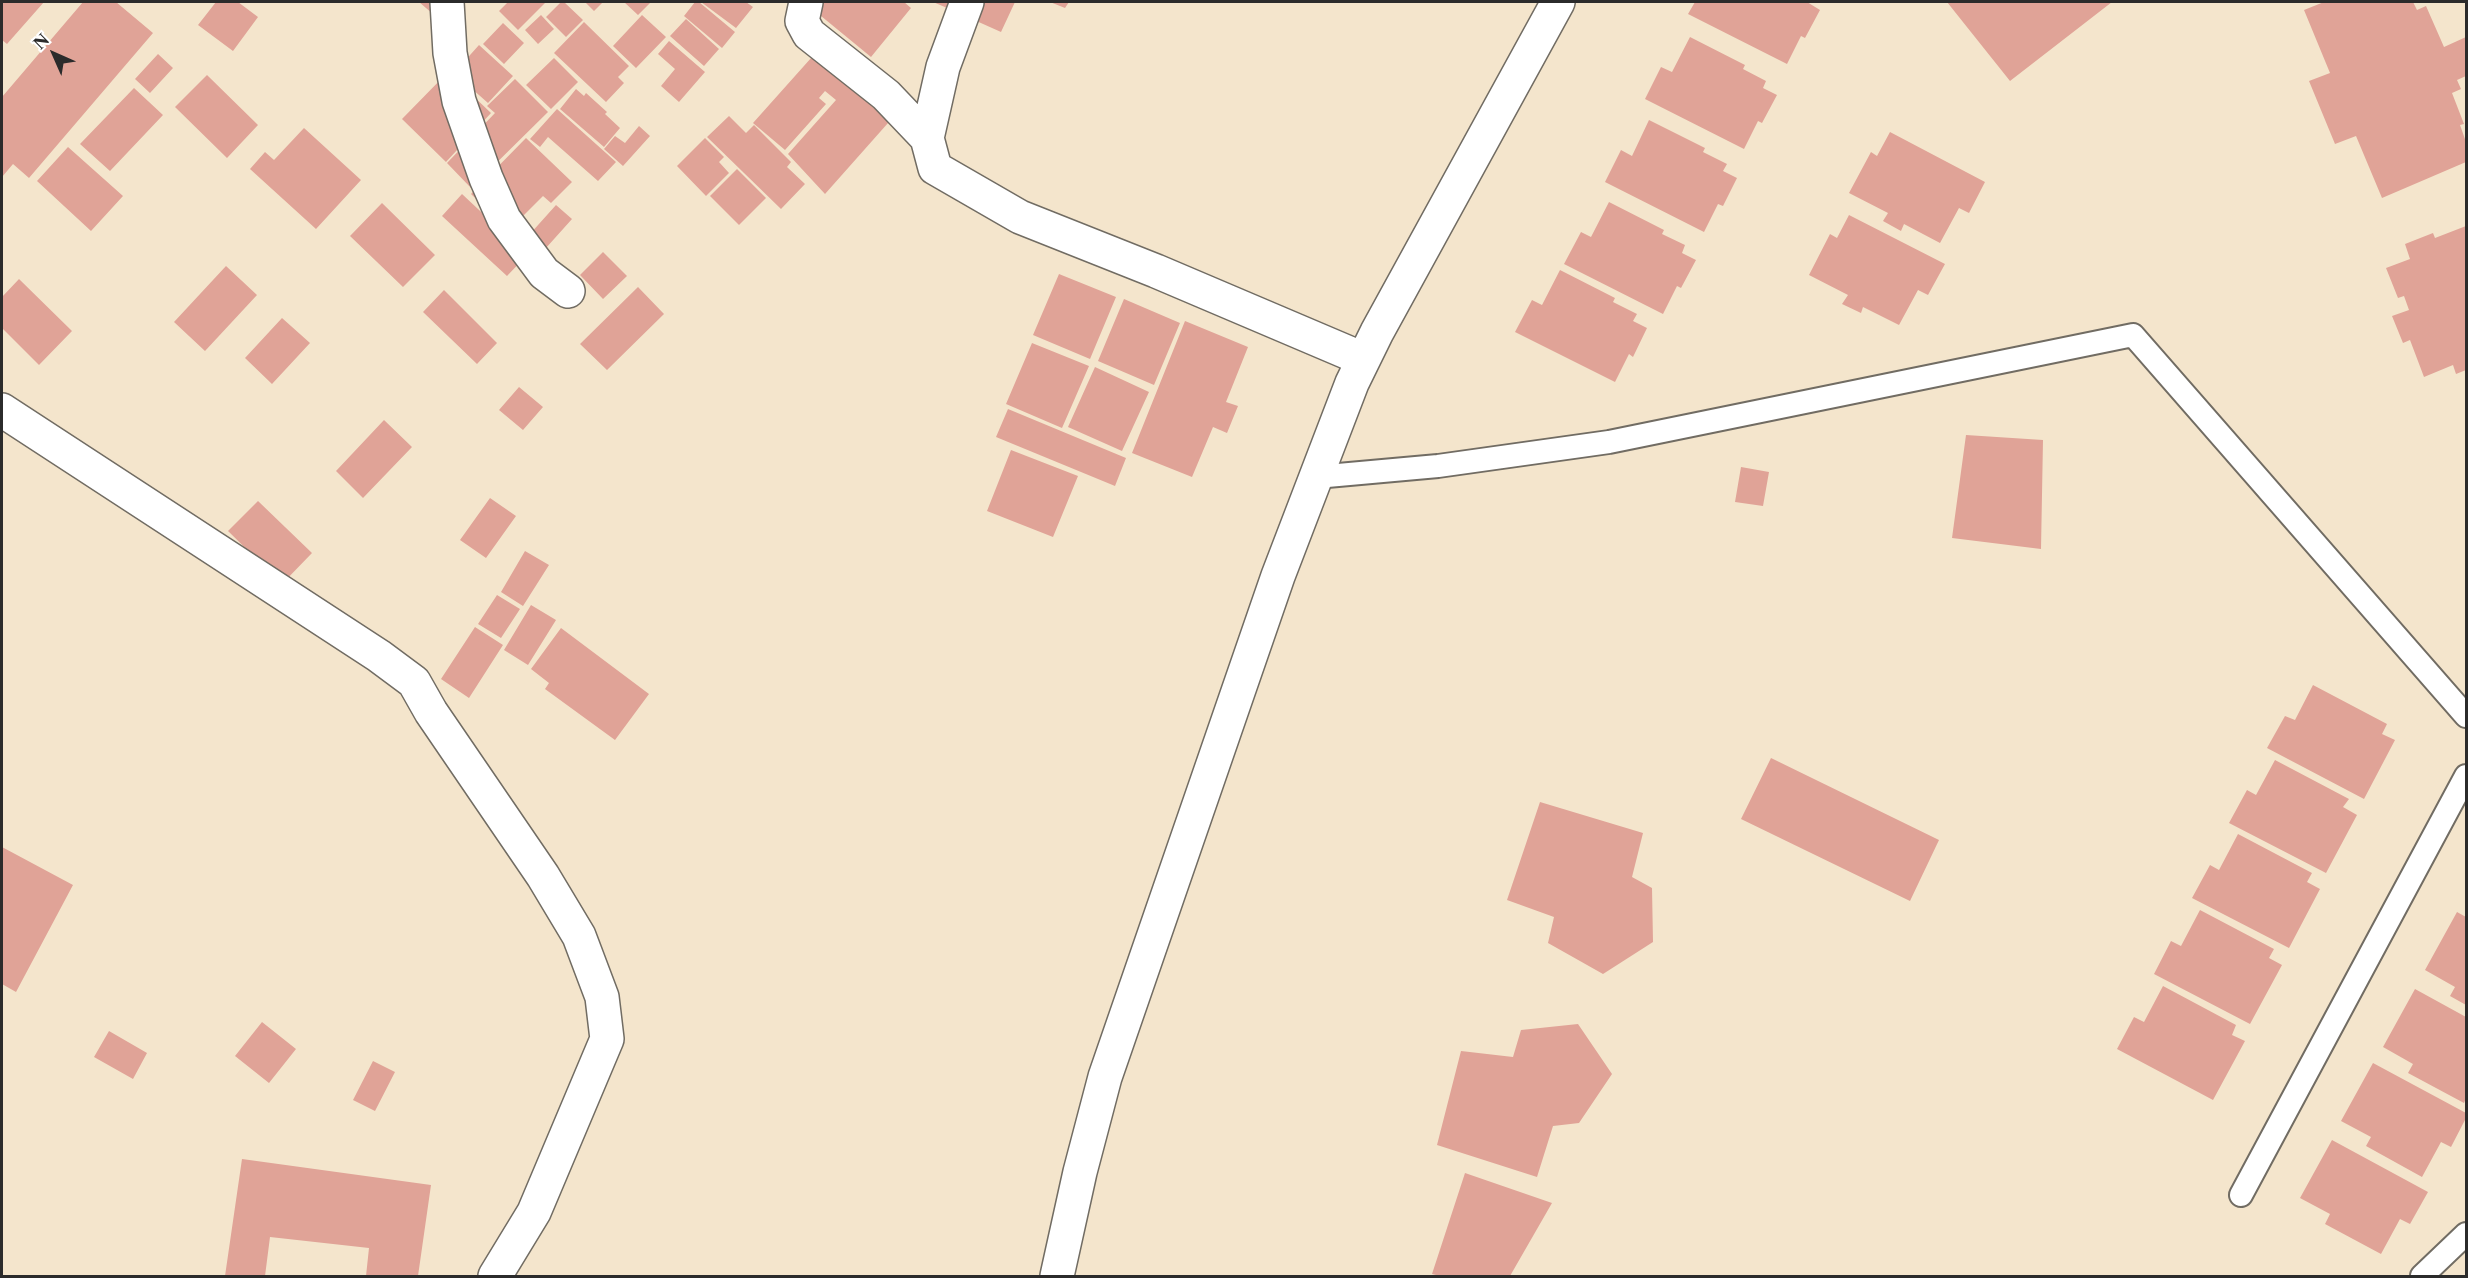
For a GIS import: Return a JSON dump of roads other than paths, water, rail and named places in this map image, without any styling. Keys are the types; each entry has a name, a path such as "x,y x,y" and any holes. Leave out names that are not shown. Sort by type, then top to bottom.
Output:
{"street":[{"path":"447,2 450,53 459,101 486,178 504,219 544,273 568,291"},
{"path":"806,2 802,21 809,34 886,95 927,138"},
{"path":"967,2 943,67 927,138 935,168 1020,217 1156,271 1363,359"},
{"path":"1057,1276 1080,1172 1105,1077 1278,576 1352,383 1558,2"},
{"path":"2,410 379,656 414,682 431,712 543,876 579,936 602,997 607,1039 534,1212 495,1276"}],"lane":[{"path":"1316,477 1438,466 1609,442 2133,334 2466,716"},
{"path":"2241,1195 2466,776"},
{"path":"2422,1276 2466,1234"}]}
